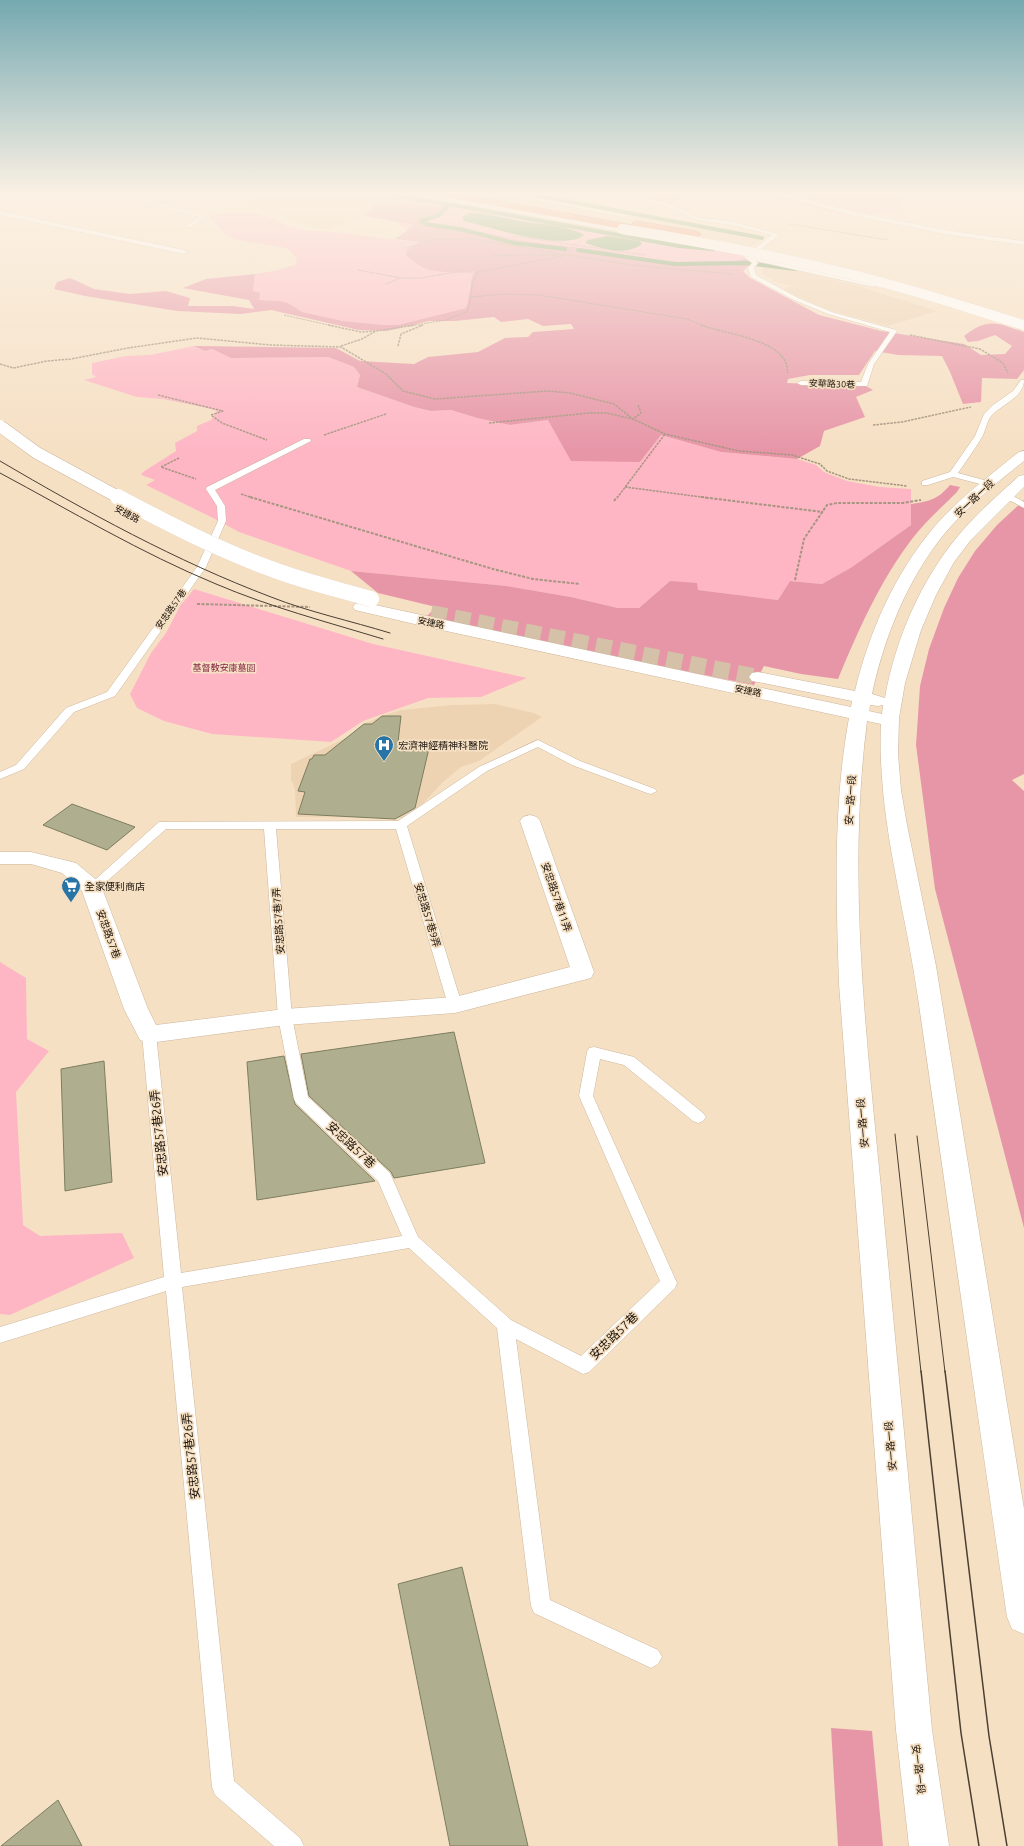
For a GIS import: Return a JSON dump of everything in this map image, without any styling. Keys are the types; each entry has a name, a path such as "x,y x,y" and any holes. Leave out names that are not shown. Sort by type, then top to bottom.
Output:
{"street":[{"path":"860,278 886,284 1024,325"},
{"path":"896,278 1024,315"},
{"name":"安捷路","path":"0,426 37,453 62,467 223,549 256,564 423,622 892,713"},
{"name":"安捷路","path":"0,442 48,473 208,556 242,571 290,587 366,602 431,612"},
{"name":"安一路一段","path":"1024,455 998,497 957,547 939,576 924,606 908,644 896,683 889,748 890,779 896,819 922,949 1024,1616"},
{"name":"安一路一段","path":"929,1846 914,1730 851,995 847,852 854,738 868,674 879,639 912,570 931,541 1024,479"},
{"name":"安捷路","path":"758,677 861,706"},
{"name":"安忠路57巷11弄","path":"455,1005 583,972 530,821"},
{"name":"安忠路57巷","path":"0,858 31,858 70,868 92,888 136,1009 149,1034"},
{"path":"149,1034 285,1017 455,1005"}],"lane":[{"path":"757,278 796,300 816,308 894,331"},
{"path":"847,278 905,292 1024,330"},
{"name":"安華路30巷","path":"801,383 864,384 871,364 894,331"},
{"path":"925,482 953,474 979,436 987,416 996,407 1016,393 1024,382"},
{"path":"217,486 307,441"},
{"path":"953,474 998,497"},
{"name":"安忠路57巷","path":"0,776 20,767 70,710 111,694 201,567 222,521 221,506 210,489 217,486"},
{"path":"92,888 163,825 401,825 483,769 538,743 576,763 651,791"},
{"name":"安忠路57巷7弄","path":"270,825 285,1017"},
{"name":"安忠路57巷9弄","path":"401,825 455,1005"},
{"name":"安忠路57巷","path":"285,1017 301,1099 384,1177 412,1241 505,1325 583,1366 669,1283 586,1096 594,1052 628,1061 698,1117"},
{"name":"安忠路57巷26弄","path":"149,1034 223,1787 292,1846"},
{"path":"0,1336 174,1281 412,1241"},
{"path":"505,1325 541,1606 650,1656"}],"path":[{"path":"386,284 401,278"},
{"path":"284,315 361,332 446,320 468,311 475,278"},
{"path":"472,297 504,294 539,295 687,319 714,330 753,339 772,348 785,360 788,377 801,383"},
{"path":"398,346 401,334 429,323"},
{"path":"0,364 13,368 47,361 71,359 128,348 197,338 270,345 341,346 362,339 376,331"},
{"path":"894,331 980,349 1003,363 1010,375"},
{"path":"341,346 386,374 403,391 435,398 548,391 570,393 614,404 633,419"},
{"path":"158,395 223,411 211,415 222,423 289,450"},
{"path":"633,419 641,413 638,405"},
{"path":"873,425 902,422 976,406"},
{"path":"488,423 589,413 606,413 633,419 666,434 739,451 792,455 820,464 827,471 837,476 856,481 908,486 925,482"},
{"path":"307,441 386,414"},
{"path":"614,501 666,434"},
{"path":"179,458 161,467 217,486"},
{"path":"625,487 823,512"},
{"path":"237,493 493,569 533,579 580,584"},
{"path":"795,580 804,539 827,505 837,503 903,503 922,500"},
{"path":"175,604 316,608"}],"shaded area":[{"path":"70,278 94,289 130,294 166,291 190,298 188,306 233,306 254,309 249,300 183,288 206,279 255,278 253,291 260,293 259,300 288,303 302,312 343,321 398,325 466,308 472,278 750,278 819,315 881,331 964,344 981,355 1005,354 1012,346 995,335 978,341 968,342 964,336 972,330 986,324 999,324 1007,326 1024,332 1024,370 1017,379 982,378 981,402 963,404 942,356 898,355 875,351 859,375 810,375 788,379 787,383 866,386 873,390 856,397 865,417 824,431 820,446 797,459 721,452 661,435 640,462 571,461 548,420 510,425 477,418 451,410 431,411 414,407 357,387 360,375 354,367 328,357 231,358 212,349 205,351 194,346 336,348 360,361 414,364 428,357 478,352 505,338 528,337 533,332 574,329 571,324 543,326 528,319 501,322 494,317 455,321 429,321 387,331 359,330 271,310 241,314 177,311 85,296 54,289 57,282"},
{"path":"769,278 827,278 858,286 937,311 888,326 833,311 783,289 793,286 783,283 779,284"},
{"path":"950,485 960,487 957,492 917,533 900,555 862,624 838,679 801,674 764,666 754,685 425,618 436,607 378,593 351,571 507,586 571,597 618,608 639,608 670,581 697,583 698,590 778,600 790,581 822,584 852,567 911,525 911,504 933,499 941,494"},
{"path":"1024,500 1024,774 1012,780 1024,791 1024,1228 935,889 916,745 920,686 929,649 944,608 958,578 975,551 997,525"},
{"name":"宏濟神經精神科醫院","path":"495,704 534,713 542,717 479,761 461,767 442,783 419,808 402,818 296,817 295,789 291,780 291,764 350,736 364,724 401,710 452,705"},
{"path":"831,1728 872,1731 883,1846 838,1846"}],"green space":[{"path":"255,278 750,278 819,315 881,331 469,285 469,297 466,308 398,325 383,325 343,321 302,312 288,303 258,300 253,291"},
{"path":"194,346 205,351 212,349 231,358 328,357 354,367 360,375 357,387 414,407 431,411 451,410 477,418 510,425 548,420 640,462 661,435 721,452 797,459 816,465 824,472 847,481 880,487 911,489 911,525 852,567 822,584 790,581 778,600 698,590 670,581 639,608 618,608 571,597 507,586 351,571 239,532 146,485 155,480 141,475 143,472 176,451 175,443 197,431 197,426 211,420 217,411 163,399 137,397 84,380 96,377 92,374 92,363 126,356 150,355"},
{"name":"基督教安康墓園","path":"194,589 373,644 527,678 481,697 428,698 363,721 331,742 212,734 164,721 137,708 130,694 151,653 166,633 180,606"},
{"path":"0,962 26,978 27,1039 49,1051 16,1092 23,1225 40,1236 122,1233 134,1258 10,1315 0,1314"}],"building":[{"path":"382,716 401,716 398,742 430,744 415,808 395,819 298,814 305,792 298,791 310,759 312,759 314,755 325,755 364,724 372,724"},
{"path":"72,804 135,827 107,850 43,825"},
{"path":"454,1032 485,1163 394,1178 391,1172 309,1096 301,1054"},
{"path":"284,1056 295,1104 375,1181 257,1200 247,1062"},
{"path":"104,1061 112,1182 65,1191 61,1069"},
{"path":"462,1567 528,1846 450,1846 398,1584"},
{"path":"58,1800 82,1846 1,1846"}],"tunnel":[{"path":"431,613 758,677"}],"tram line":[{"path":"0,461 132,535 201,568 285,602 390,633"},
{"path":"0,473 133,545 188,572 236,592 278,607 383,639"},
{"path":"895,1134 921,1372"},
{"path":"917,1136 945,1372"},
{"path":"921,1371 961,1733 979,1846"},
{"path":"945,1371 989,1736 1007,1846"}],"place":[{"name":"宏濟神經精神科醫院","path":"384,762"},
{"name":"全家便利商店","path":"71,903"}]}
